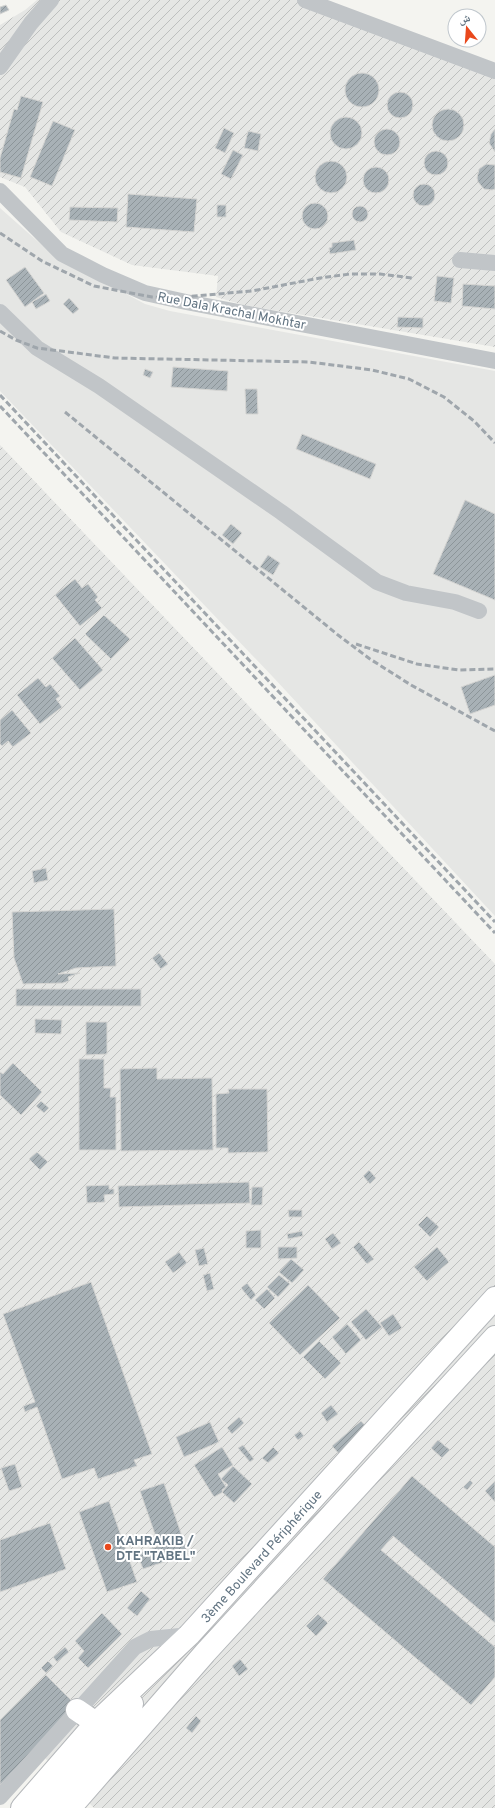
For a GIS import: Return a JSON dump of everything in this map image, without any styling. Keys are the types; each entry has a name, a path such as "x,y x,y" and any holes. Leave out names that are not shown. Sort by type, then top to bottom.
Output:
{"highway":[{"name":"3ème Boulevard Périphérique","path":"22,1808 96,1723 189,1636 495,1298"},
{"path":"70,1808 204,1653 495,1337"},
{"path":"44,1808 96,1749 189,1636"},
{"path":"86,1808 110,1780 204,1653"},
{"path":"78,1710 96,1723"}],"street":[{"path":"0,67 31,23 51,0"},
{"path":"306,0 495,71"},
{"name":"Rue Dala Krachal Mokhtar","path":"0,191 62,254 103,275 144,293 495,361"},
{"path":"460,260 495,263"},
{"path":"0,312 37,348 99,386 281,512 377,582 406,593 456,602 479,611"},
{"path":"0,1797 134,1647 151,1639 189,1636"}],"shaded area":[{"path":"37,0 316,0 495,65 495,347 244,305 216,297 218,276 132,265 61,232 25,187 0,177 0,25 25,10"},
{"path":"0,208 52,254 145,304 170,311 495,371 495,916 273,677 0,391"},
{"path":"0,445 495,964 495,1808 94,1808 38,1751 0,1790"}],"building":[{"path":"6,5 9,10 0,14 0,7"},
{"path":"362,73 374,78 379,90 374,102 362,107 350,102 345,90 350,78"},
{"path":"400,92 409,96 413,105 409,114 400,118 391,114 387,105 391,96"},
{"path":"21,96 43,102 21,178 0,172 0,158 14,109 17,110"},
{"path":"445,109 451,109 460,113 464,125 460,137 451,141 445,141 436,137 432,128 432,122 436,113"},
{"path":"343,117 349,117 359,124 362,133 361,139 355,146 349,149 343,149 333,142 330,136 330,130 337,120"},
{"path":"53,121 75,130 52,186 30,177"},
{"path":"224,128 234,133 225,153 215,148"},
{"path":"387,129 396,133 400,142 396,151 387,155 378,151 374,142 378,133"},
{"path":"495,129 495,152 489,143 491,134"},
{"path":"248,131 261,134 258,151 244,148"},
{"path":"233,150 243,155 231,179 221,174"},
{"path":"436,151 444,155 448,163 444,171 436,175 428,171 424,163 428,155"},
{"path":"328,161 334,161 344,168 347,177 346,183 340,190 334,193 328,193 318,186 315,180 315,174 322,164"},
{"path":"486,164 495,165 495,189 492,190 484,189 478,182 477,178 479,169"},
{"path":"376,167 385,171 389,180 385,189 376,193 367,189 363,180 367,171"},
{"path":"424,184 428,185 434,191 434,199 428,205 424,206 420,205 414,199 413,195 414,191 420,185"},
{"path":"128,194 197,199 194,232 126,227"},
{"path":"315,203 324,207 328,216 324,225 315,229 306,225 302,216 306,207"},
{"path":"217,205 226,205 226,217 217,217"},
{"path":"360,206 367,211 368,214 363,221 360,222 353,217 352,214 357,207"},
{"path":"70,207 118,208 117,222 69,220"},
{"path":"354,240 356,250 330,254 329,248 332,247 332,243"},
{"path":"25,267 44,293 25,307 6,280"},
{"path":"437,276 454,278 451,303 434,301"},
{"path":"463,284 495,286 495,309 462,306"},
{"path":"46,294 50,301 36,309 32,302"},
{"path":"69,298 79,309 73,314 63,304"},
{"path":"398,317 423,318 423,328 397,327"},
{"path":"173,367 228,371 227,391 171,387"},
{"path":"145,369 153,372 150,378 143,375"},
{"path":"245,389 257,389 258,414 246,414"},
{"path":"302,434 376,464 370,479 296,449"},
{"path":"465,500 495,514 495,600 433,574"},
{"path":"231,524 242,533 233,544 222,535"},
{"path":"268,555 280,563 273,575 260,567"},
{"path":"75,579 82,588 88,584 98,597 95,600 102,608 80,626 55,595"},
{"path":"104,615 130,639 111,659 85,634"},
{"path":"75,638 103,670 80,690 52,658"},
{"path":"495,675 495,705 470,714 461,687"},
{"path":"38,678 46,687 50,684 60,696 56,699 62,707 40,724 17,695"},
{"path":"12,710 31,733 13,747 8,741 2,746 0,744 0,720"},
{"path":"46,868 48,880 34,883 32,871"},
{"path":"114,909 116,966 76,968 58,974 80,973 68,977 69,981 63,983 23,984 14,958 12,912"},
{"path":"159,953 168,964 161,969 152,958"},
{"path":"16,989 141,989 141,1006 16,1006"},
{"path":"35,1019 62,1020 61,1034 35,1033"},
{"path":"86,1022 107,1022 107,1054 86,1055"},
{"path":"79,1059 104,1059 104,1088 111,1088 110,1097 116,1097 116,1150 79,1150"},
{"path":"13,1063 42,1092 21,1115 0,1095 0,1072 3,1074"},
{"path":"157,1068 157,1079 212,1078 213,1150 121,1151 120,1069"},
{"path":"228,1089 267,1089 268,1152 228,1153 228,1148 216,1148 216,1094 229,1093"},
{"path":"41,1101 49,1108 44,1113 36,1106"},
{"path":"37,1152 48,1162 40,1170 29,1159"},
{"path":"369,1170 376,1178 370,1184 363,1176"},
{"path":"249,1182 250,1203 119,1207 118,1186"},
{"path":"109,1185 109,1189 114,1189 114,1194 104,1195 105,1202 87,1203 86,1186"},
{"path":"252,1187 263,1187 262,1205 251,1205"},
{"path":"288,1210 302,1210 302,1217 289,1217"},
{"path":"427,1216 439,1227 430,1237 418,1225"},
{"path":"261,1230 261,1248 246,1248 246,1231"},
{"path":"302,1231 303,1236 288,1239 287,1234"},
{"path":"333,1233 341,1243 332,1249 325,1239"},
{"path":"359,1242 374,1259 367,1264 353,1247"},
{"path":"278,1247 297,1247 297,1258 278,1259"},
{"path":"437,1247 449,1262 427,1281 414,1267"},
{"path":"204,1248 208,1264 199,1266 195,1250"},
{"path":"179,1252 187,1263 173,1273 165,1262"},
{"path":"291,1259 304,1270 292,1283 279,1272"},
{"path":"210,1273 214,1289 207,1291 203,1275"},
{"path":"279,1275 290,1284 278,1297 267,1287"},
{"path":"91,1282 152,1454 134,1460 137,1466 98,1479 94,1468 62,1479 37,1407 25,1412 23,1406 35,1402 3,1314"},
{"path":"247,1283 256,1295 251,1300 241,1288"},
{"path":"308,1285 340,1318 300,1355 269,1323"},
{"path":"267,1289 275,1298 264,1309 255,1300"},
{"path":"366,1309 382,1327 366,1340 351,1322"},
{"path":"393,1314 402,1328 389,1336 380,1323"},
{"path":"347,1324 361,1340 346,1354 332,1337"},
{"path":"319,1341 341,1363 325,1379 303,1357"},
{"path":"331,1405 338,1414 327,1422 321,1413"},
{"path":"239,1417 244,1423 232,1434 227,1428"},
{"path":"361,1421 369,1430 341,1456 332,1446"},
{"path":"210,1422 219,1442 184,1457 176,1437"},
{"path":"300,1431 304,1436 298,1440 294,1435"},
{"path":"438,1440 450,1450 442,1458 431,1448"},
{"path":"243,1445 254,1459 250,1462 238,1448"},
{"path":"222,1447 233,1465 218,1474 226,1487 222,1490 223,1492 214,1497 194,1465"},
{"path":"273,1447 279,1453 268,1463 262,1458"},
{"path":"15,1464 22,1487 9,1491 1,1468"},
{"path":"233,1466 252,1484 234,1503 222,1492 228,1485 221,1479"},
{"path":"412,1476 495,1547 495,1623 393,1536 381,1550 495,1647 495,1677 471,1705 323,1579"},
{"path":"470,1480 473,1483 467,1490 463,1487"},
{"path":"495,1481 495,1502 485,1491"},
{"path":"164,1483 188,1554 143,1569 137,1553 159,1546 140,1491"},
{"name":"KAHRAKIB / DTE \"TABEL\"","path":"109,1501 137,1582 107,1592 79,1512"},
{"path":"50,1523 66,1569 0,1592 0,1540"},
{"path":"141,1591 150,1599 137,1616 127,1608"},
{"path":"102,1613 122,1634 88,1668 78,1658 84,1651 75,1641"},
{"path":"318,1614 328,1623 316,1636 306,1626"},
{"path":"65,1647 69,1652 57,1662 53,1657"},
{"path":"240,1659 248,1669 239,1676 232,1666"},
{"path":"48,1661 53,1666 46,1673 41,1668"},
{"path":"46,1675 76,1705 0,1785 0,1720"},
{"path":"196,1716 201,1721 192,1733 186,1728"}],"railway":[{"path":"0,233 42,261 94,286 152,297 171,298 252,291 350,274 380,274 412,278"},
{"path":"0,331 16,340 37,348 115,358 309,362 372,370 409,379 444,397 474,421 495,443"},
{"path":"0,395 495,922"},
{"path":"0,406 495,933"},
{"path":"65,412 338,635 370,659 411,685 495,731"},
{"path":"356,644 417,664 459,670 495,669"}],"place":[{"name":"KAHRAKIB / DTE \"TABEL\"","path":"108,1547"}]}
